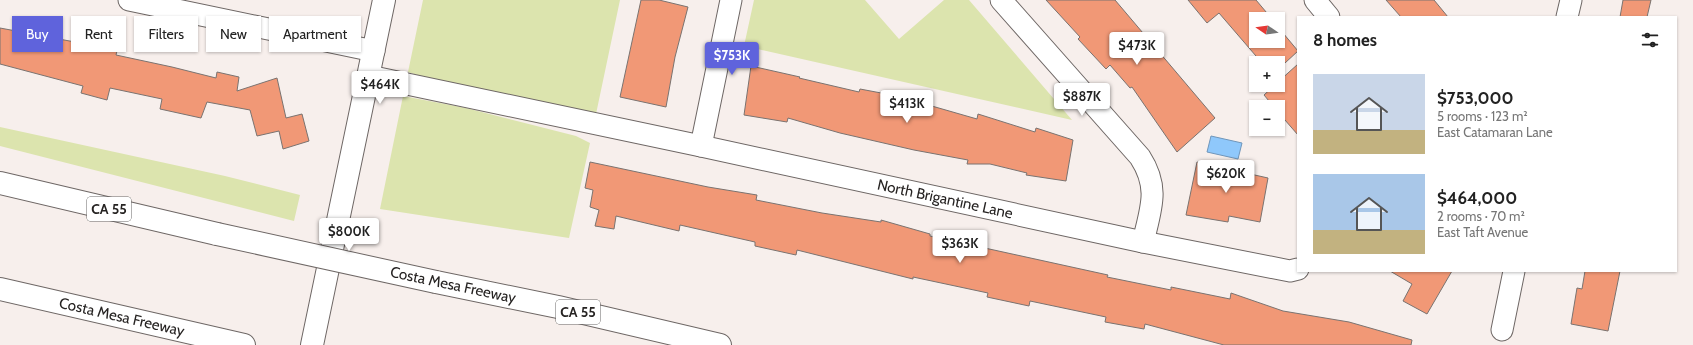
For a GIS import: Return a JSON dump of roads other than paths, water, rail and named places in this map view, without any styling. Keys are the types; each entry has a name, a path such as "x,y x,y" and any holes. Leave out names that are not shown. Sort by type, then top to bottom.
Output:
{"main road":[{"path":"312,345 384,0"},
{"name":"Costa Mesa Freeway","path":"0,183 217,234 566,309 720,345"},
{"name":"Costa Mesa Freeway","path":"0,289 244,345"}],"street":[{"path":"129,0 374,51"},
{"path":"701,146 731,0"},
{"path":"1001,0 1140,157 1148,170 1153,189 1143,242"},
{"path":"1314,0 1328,16"},
{"path":"1567,16 1571,0"},
{"name":"North Brigantine Lane","path":"369,76 1143,242 1290,271 1297,269"},
{"path":"1502,330 1514,272"}],"water":[{"path":"1211,136 1242,143 1238,159 1207,152"}]}
